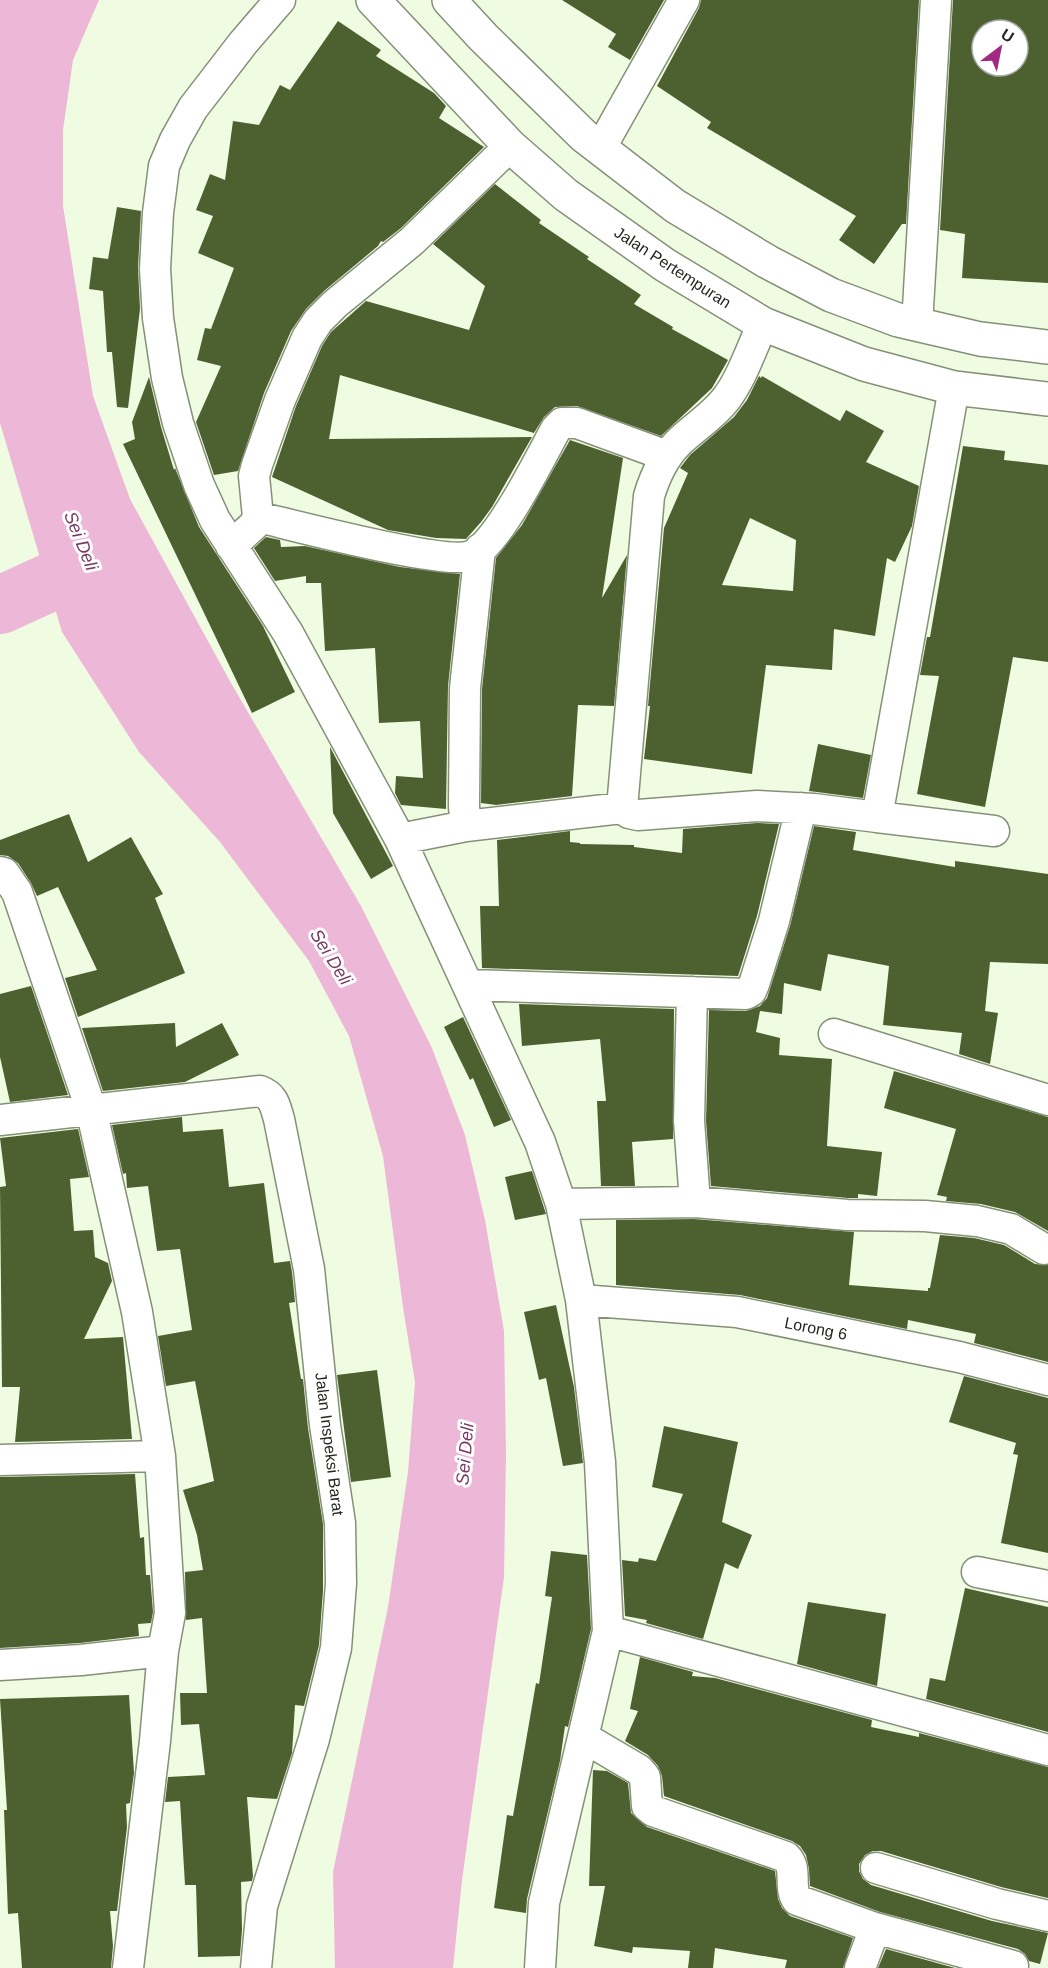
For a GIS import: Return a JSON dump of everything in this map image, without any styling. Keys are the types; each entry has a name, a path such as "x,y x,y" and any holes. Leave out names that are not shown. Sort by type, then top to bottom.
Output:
{"highway":[{"name":"Jalan Pertempuran","path":"373,0 510,146 566,195 656,259 762,324 864,364 954,388 1048,399"},
{"path":"449,0 491,46 584,136 675,206 768,262 831,295 898,320 981,339 1048,347"}],"street":[{"path":"280,0 243,43 193,108 164,166 158,213 155,269 158,318 167,378 178,423 199,485 215,520 288,633 400,839 540,1142 561,1204 581,1300 600,1462 608,1631 544,1903 540,1968"},
{"path":"600,149 684,0"},
{"path":"917,325 936,0"},
{"path":"231,546 254,525 258,517 254,476 256,465 280,400 307,338 318,321 335,304 412,241 510,146"},
{"path":"622,808 649,496 655,477 667,456 727,398 762,324"},
{"path":"877,817 954,388"},
{"path":"258,517 407,551 448,558 463,558 473,555 496,532 556,429 562,423 578,423 667,456"},
{"path":"466,826 464,807 465,688 480,549"},
{"path":"400,839 466,826 622,808 638,815 757,806 801,808 994,831"},
{"path":"468,985 738,995 750,991 774,921 801,808"},
{"path":"0,872 4,873 18,892 91,1109 137,1312 160,1456 170,1613 163,1651 155,1741 128,1968"},
{"path":"692,992 689,1121 694,1202"},
{"path":"834,1034 1048,1100"},
{"name":"Jalan Inspeksi Barat","path":"91,1109 260,1091 267,1094 273,1099 279,1119 309,1269 325,1425 340,1523 341,1583 337,1638 314,1740 262,1906 256,1968"},
{"path":"0,1119 91,1109"},
{"path":"561,1204 694,1202 847,1215 925,1216 977,1221 1011,1229 1044,1249"},
{"name":"Lorong 6","path":"581,1300 737,1312 958,1356 1048,1380"},
{"path":"0,1460 160,1456"},
{"path":"977,1572 1048,1586"},
{"path":"608,1631 1048,1750"},
{"path":"0,1665 81,1660 163,1651"},
{"path":"584,1737 639,1770 645,1777 648,1806 653,1812 786,1857 791,1863 793,1894 797,1900 874,1928 1013,1966"},
{"path":"876,1868 997,1904 1048,1916"},
{"path":"860,1968 874,1928"}],"water":[{"name":"Sei Deli","path":"0,0 99,0 73,60 63,130 63,206 93,396 130,499 231,683 361,906 432,1048 465,1135 485,1220 504,1331 506,1454 504,1577 462,1880 453,1968 335,1968 333,1872 388,1607 408,1472 415,1382 383,1156 349,1036 309,961 220,842 139,752 62,632 0,423"}],"building":[{"path":"562,0 664,0 630,60 608,47 616,34"},
{"path":"701,0 919,0 906,224 902,224 874,264 839,240 856,216 707,128 711,122 657,86 699,8"},
{"path":"953,0 1048,0 1048,283 962,278 965,234 940,230"},
{"path":"338,21 381,50 376,56 434,93 446,106 439,118 484,147 401,228 383,242 381,241 306,309 291,331 264,393 238,471 214,475 196,422 221,366 197,360 205,328 211,329 234,268 198,253 213,216 196,210 210,174 225,180 233,121 259,125 280,85 290,90"},
{"path":"495,184 541,220 539,223 641,295 634,304 673,327 672,329 728,360 712,388 661,436 577,406 555,407 544,417 534,433 340,375 329,439 532,437 492,507 466,539 436,538 388,530 272,477 296,406 322,346 331,332 366,301 469,330 485,286 433,244"},
{"path":"117,207 141,211 138,268 140,309 128,408 117,407 112,352 107,352 103,291 89,289 93,257 108,259"},
{"path":"759,376 761,378 762,376 840,421 846,410 884,431 866,462 919,486 912,526 895,562 887,558 875,636 834,629 832,670 766,665 752,774 644,759 664,528 688,473 680,468 690,455 734,417 747,400","holes":["750,518 796,540 793,591 722,585"]},
{"path":"149,377 174,470 175,468 199,527 263,626 295,692 252,713 123,444 135,439 132,422"},
{"path":"570,440 623,458 602,598 627,555 614,706 578,705 572,796 496,805 481,803 482,689 496,558 522,525"},
{"path":"963,446 1005,451 1004,460 1048,465 1048,662 1013,657 985,807 917,794 939,676 920,675 927,637 930,637"},
{"path":"266,537 280,540 281,547 305,546 400,567 460,574 448,686 446,809 401,805 395,793 396,776 423,778 420,721 379,723 375,648 325,651 321,583 306,583 306,576 275,581 254,548"},
{"path":"818,744 871,755 863,798 809,791"},
{"path":"330,747 393,866 371,879 333,813"},
{"path":"69,814 88,862 131,837 163,894 155,898 185,973 78,1017 65,978 97,970 58,887 37,896 18,863 8,856 0,855 0,840"},
{"path":"757,823 779,824 757,916 738,976 482,968 480,906 499,906 497,840 570,831 570,842 580,844 634,845 634,847 682,853 683,829"},
{"path":"814,826 856,832 853,850 955,867 955,861 1048,874 1048,964 990,962 985,1011 998,1013 990,1064 959,1054 962,1033 883,1025 889,966 828,954 821,991 784,983 782,1014 760,1011 756,1032 780,1038 779,1055 832,1059 827,1146 882,1152 877,1196 858,1194 858,1198 848,1198 711,1186 706,1121 709,1010 746,1011 760,1006 767,998 790,926"},
{"path":"31,986 68,1095 10,1102 0,1057 0,994"},
{"path":"519,1004 674,1009 673,1139 632,1142 635,1186 601,1186 597,1101 606,1101 600,1039 522,1046"},
{"path":"463,1017 511,1120 494,1127 473,1078 470,1080 444,1027"},
{"path":"175,1023 176,1047 222,1023 239,1055 185,1082 103,1091 82,1028"},
{"path":"894,1071 1048,1117 1048,1231 1015,1212 981,1204 946,1201 947,1197 937,1195 956,1129 884,1108"},
{"path":"182,1117 183,1132 223,1129 229,1187 264,1183 274,1263 290,1261 292,1272 295,1302 289,1303 301,1379 303,1379 323,1524 323,1591 319,1645 304,1706 295,1705 292,1753 277,1799 247,1797 253,1876 252,1881 241,1882 240,1956 198,1957 196,1885 185,1885 180,1801 165,1802 168,1777 205,1775 199,1724 181,1725 180,1693 207,1693 202,1618 186,1620 185,1572 203,1570 197,1535 183,1490 214,1481 195,1381 166,1386 158,1336 192,1330 180,1249 157,1251 148,1186 127,1188 126,1173 123,1174 112,1125"},
{"path":"78,1129 89,1177 70,1179 74,1231 93,1230 95,1257 108,1263 112,1281 84,1339 123,1337 132,1439 15,1442 20,1387 2,1387 0,1187 6,1186 0,1138"},
{"path":"532,1171 546,1214 515,1220 505,1177"},
{"path":"694,1219 854,1232 849,1285 928,1291 940,1235 974,1238 1004,1245 1035,1264 1048,1265 1048,1362 974,1343 976,1334 908,1320 907,1329 740,1295 616,1285 616,1220"},
{"path":"556,1305 574,1387 583,1463 563,1466 546,1378 539,1380 524,1312"},
{"path":"377,1370 391,1477 351,1482 337,1375"},
{"path":"964,1376 1048,1398 1048,1553 1001,1543 1018,1455 1013,1454 1016,1443 949,1422"},
{"path":"664,1426 738,1442 722,1522 752,1535 738,1569 725,1563 703,1639 646,1623 647,1620 625,1616 622,1560 638,1562 639,1558 656,1561 683,1494 652,1487"},
{"path":"135,1474 140,1538 144,1537 146,1575 150,1575 153,1612 151,1623 138,1624 139,1636 80,1643 0,1648 0,1477"},
{"path":"551,1551 587,1555 591,1629 568,1727 565,1726 560,1761 527,1899 526,1913 494,1908 507,1815 513,1816 536,1683 539,1684 552,1597 545,1596"},
{"path":"965,1588 1048,1607 1048,1732 926,1699 930,1678 945,1681"},
{"path":"808,1602 886,1614 877,1686 797,1664"},
{"path":"640,1657 693,1672 692,1676 715,1678 872,1720 871,1727 919,1737 919,1733 1048,1767 1048,1898 1001,1887 881,1851 873,1851 865,1855 859,1864 859,1871 863,1879 871,1885 992,1921 1048,1933 1040,1964 1029,1961 1018,1949 880,1912 810,1886 806,1855 800,1846 792,1841 664,1796 662,1776 658,1766 648,1755 625,1741 638,1711 630,1709"},
{"path":"129,1695 134,1773 130,1803 126,1804 127,1827 117,1911 110,1911 113,1946 111,1968 22,1968 18,1913 8,1914 4,1810 7,1810 0,1699"},
{"path":"593,1770 607,1771 628,1783 631,1813 647,1827 775,1871 778,1899 782,1908 790,1916 853,1938 843,1968 785,1968 787,1960 715,1948 713,1968 688,1968 690,1951 633,1947 632,1953 594,1946 605,1886 589,1886"},
{"path":"886,1949 955,1968 878,1968"}],"waterway":[{"name":"Sei Deli","path":"0,605 90,564"}]}
